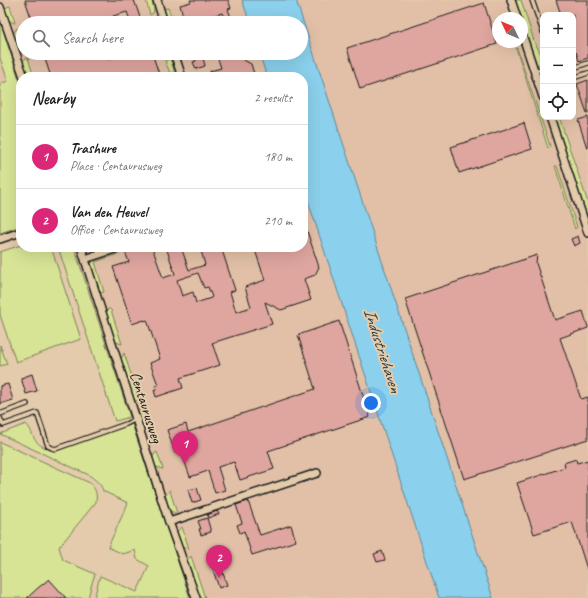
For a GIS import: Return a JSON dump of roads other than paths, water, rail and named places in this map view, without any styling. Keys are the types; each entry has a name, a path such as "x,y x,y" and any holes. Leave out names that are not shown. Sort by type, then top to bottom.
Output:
{"street":[{"path":"157,0 162,16"},
{"path":"511,0 515,12"},
{"path":"0,7 16,54"},
{"path":"527,48 540,88"},
{"path":"18,60 22,72"},
{"path":"176,60 180,72"},
{"path":"551,120 587,228"},
{"path":"0,239 16,234"},
{"name":"Centaurusweg","path":"83,252 133,420 196,598"},
{"path":"85,259 106,252"},
{"path":"169,522 317,473"}],"lane":[{"path":"532,0 540,23"},
{"path":"576,67 588,63"},
{"path":"534,69 540,70"},
{"path":"576,77 588,73"},
{"path":"0,414 27,404"},
{"path":"0,418 3,425 37,413 48,446 54,449 126,424 133,420"}],"water":[{"path":"242,0 296,0 301,16 248,16"},
{"name":"Industriehaven","path":"308,36 493,598 439,598 308,201 308,72 265,72 261,60 308,60"}],"place":[{"name":"Trashure","path":"185,464"},
{"name":"Van den Heuvel","path":"219,578"}]}
